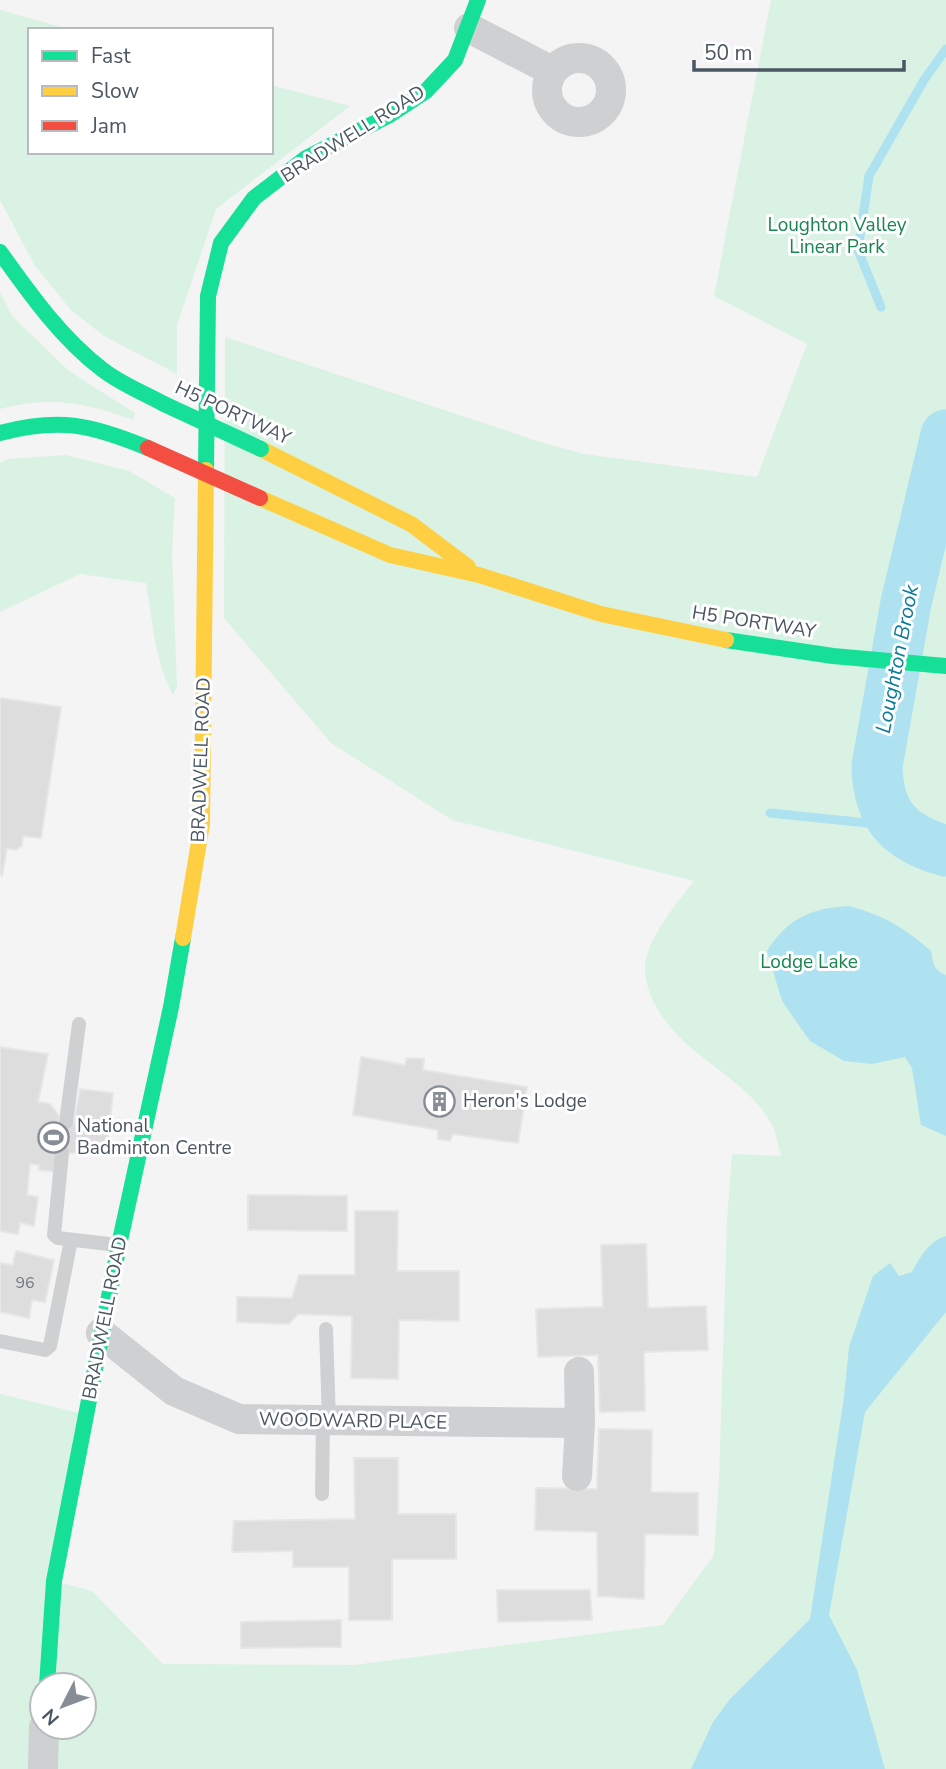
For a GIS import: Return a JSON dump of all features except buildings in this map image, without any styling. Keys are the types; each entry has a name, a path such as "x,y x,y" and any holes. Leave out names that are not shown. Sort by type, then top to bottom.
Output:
{"street":[{"name":"BRADWELL ROAD","path":"48,1671 54,1581 88,1415 101,1333 171,1007 202,824 208,296 221,243 254,198 306,158 388,116 426,91 455,60 474,14 552,71"},
{"name":"H5 PORTWAY","path":"0,252 62,330 103,370 164,404 411,524 479,575"},
{"name":"H5 PORTWAY","path":"0,433 54,423 102,429 390,555 479,575 601,614 729,641 834,656 946,666"},
{"name":"WOODWARD PLACE","path":"101,1333 174,1391 239,1419 580,1423"},
{"path":"577,1476 579,1372"},
{"path":"43,1769 44,1741"}],"lane":[{"path":"66,1122 79,1024"},
{"path":"62,1153 53,1231 58,1238 119,1245"},
{"path":"0,1341 45,1350 50,1346 71,1240"},
{"path":"322,1494 326,1420 326,1329"}],"green space":[{"name":"Loughton Valley Linear Park","path":"771,0 946,0 946,661 903,651 905,609 894,656 946,664 946,1769 0,1769 0,1394 88,1415 54,1581 92,1591 163,1664 354,1665 663,1625 714,1555 732,1154 781,1156 774,1129 763,1110 669,1026 655,1004 646,980 646,957 650,946 694,881 452,820 331,743 224,618 225,337 540,442 584,454 757,477 807,344 714,296"},
{"path":"0,10 66,28 28,28 28,154 273,154 273,86 350,106 216,209 177,325 177,374 104,336 71,310 35,266 0,200"},
{"path":"0,292 13,317 69,371 135,413 133,420 99,409 67,403 35,403 0,409"},
{"path":"66,455 129,471 175,498 172,553 177,687 173,695 158,654 146,583 80,574 0,612 0,463 8,459"}],"water":[{"name":"Lodge Lake","path":"849,906 883,918 911,935 931,951 935,966 946,975 946,1136 921,1125 912,1068 905,1057 872,1064 844,1061 810,1041 782,1001 767,951 783,930 802,917 823,909"},
{"path":"946,1236 946,1312 865,1412 829,1615 857,1670 885,1769 691,1769 713,1722 730,1699 810,1619 844,1397 849,1347 873,1276 890,1263 899,1276 912,1272 930,1246"}],"waterway":[{"path":"881,307 858,250 869,176 924,80 946,49"},
{"name":"Loughton Brook","path":"946,435 906,603 877,766 882,799 895,822 904,832 916,839 946,851"},
{"path":"770,813 896,826"},
{"name":"Loughton Brook","path":"938,849 946,857"}],"traffic: fast":[{"path":"206,470 208,296 221,243 254,198 306,158 388,116 426,91 455,60 478,0"},
{"path":"0,252 47,315 73,344 117,380 164,404"},
{"path":"164,404 261,449"},
{"path":"0,433 41,425 76,426 110,434 148,448"},
{"path":"726,640 833,656 946,666"},
{"path":"48,1671 54,1581 119,1245 171,1007 183,938"}],"traffic: slow":[{"path":"261,449 411,524 468,567"},
{"path":"183,938 202,824 206,470"},
{"path":"260,498 390,555 479,575 601,614 726,640"}],"traffic: jam":[{"path":"148,448 260,498"}],"place":[{"name":"Heron's Lodge","path":"440,1101"},
{"name":"National Badminton Centre","path":"54,1137"}]}
